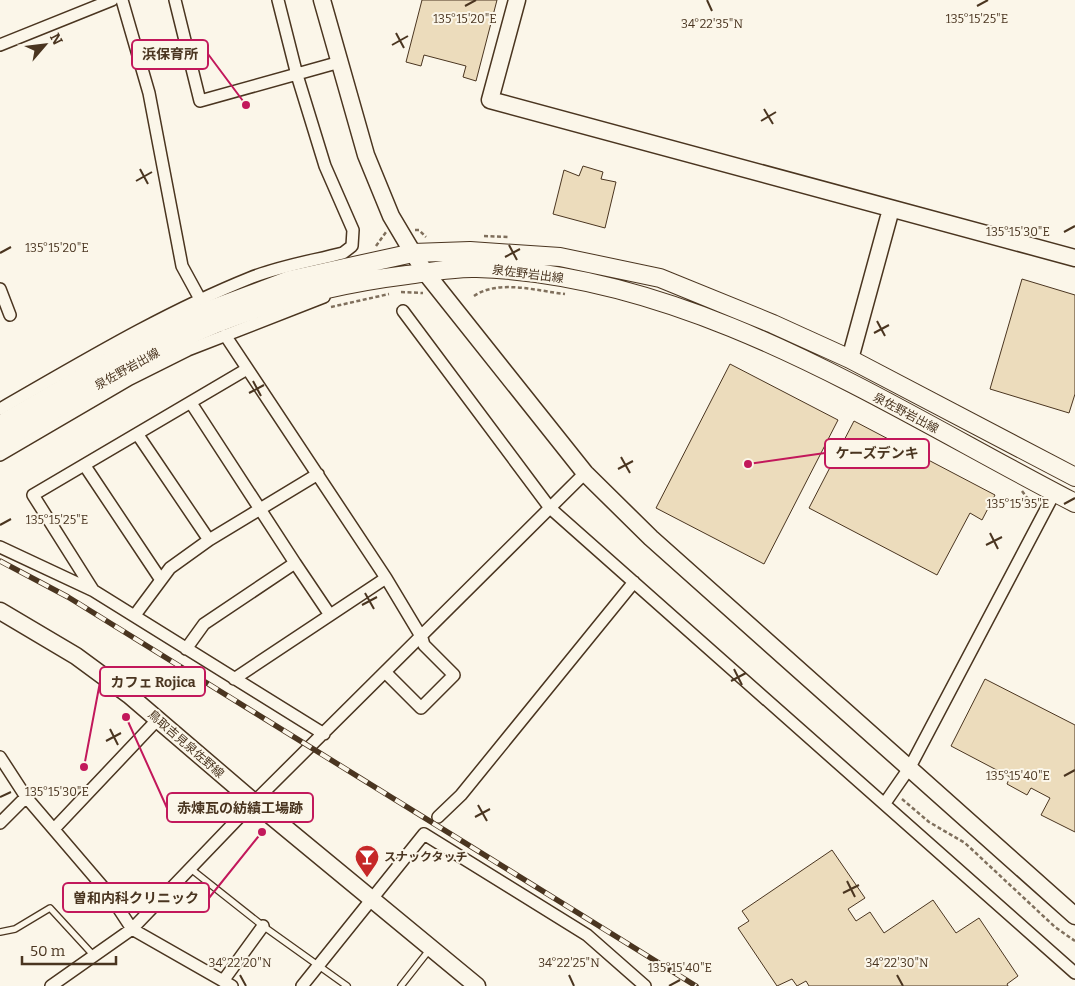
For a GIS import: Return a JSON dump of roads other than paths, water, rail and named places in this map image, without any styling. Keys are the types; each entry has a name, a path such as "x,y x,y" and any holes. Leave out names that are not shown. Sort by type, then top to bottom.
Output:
{"main road":[{"name":"泉佐野岩出線","path":"0,442 58,398 154,336 210,310 290,280 413,253 470,251 560,257 660,278 773,324 850,359 1075,477"},
{"name":"泉佐野岩出線","path":"0,424 148,358 215,324 298,297 365,280 475,268 549,275 626,292 714,320 812,364 1075,503"}],"street":[{"path":"0,45 112,0"},
{"path":"122,0 149,93 182,266 200,299"},
{"path":"175,0 200,101 340,62"},
{"path":"0,409 114,344 200,299 252,277 343,253 352,246 353,230 325,166 297,75 278,0"},
{"path":"322,0 366,155 391,216 425,272 586,473 651,538 1075,916"},
{"path":"517,0 490,100 1075,258"},
{"path":"850,359 891,209"},
{"path":"0,455 130,379 188,350 365,280"},
{"path":"0,290 10,315"},
{"path":"403,311 550,508 1075,973"},
{"path":"225,335 386,578 422,638 424,645 454,675 421,708 386,673"},
{"path":"94,591 33,496 247,369"},
{"path":"191,403 330,615"},
{"path":"138,435 209,540"},
{"path":"84,466 161,580"},
{"path":"51,986 95,957 132,929 254,802 422,638 586,473"},
{"path":"135,616 170,568 209,540 318,474"},
{"path":"884,803 910,767 1055,492"},
{"path":"0,547 94,591 324,734"},
{"path":"186,649 204,624 295,563"},
{"path":"234,679 386,578"},
{"path":"438,817 461,795 634,582"},
{"name":"鳥取吉見泉佐野線","path":"0,611 76,656 158,719 254,802 478,986"},
{"path":"54,829 158,719"},
{"path":"0,757 26,797 109,894 132,929 227,983 263,926"},
{"path":"0,823 26,797"},
{"path":"302,986 374,899 424,834 587,935 645,986"}],"lane":[{"path":"191,869 263,926 347,986"},
{"path":"0,932 15,929 50,908 95,957"},
{"path":"401,986 432,948"}],"railway":[{"path":"0,561 68,597 696,986"}],"place":[{"name":"浜保育所","path":"246,105"},
{"name":"ケーズデンキ","path":"748,464"},
{"name":"赤煉瓦の紡績工場跡","path":"126,717"},
{"name":"カフェ Rojica","path":"84,767"},
{"name":"曽和内科クリニック","path":"262,832"},
{"name":"スナックタッチ","path":"367,878"}]}
